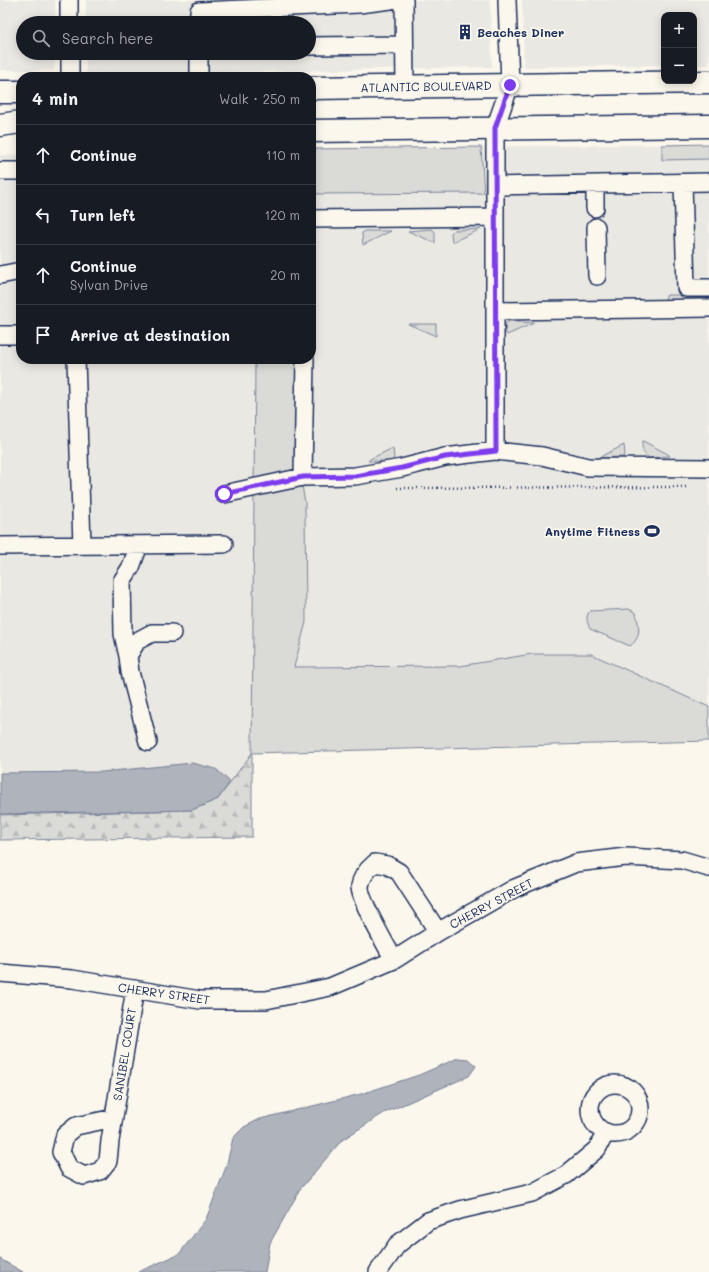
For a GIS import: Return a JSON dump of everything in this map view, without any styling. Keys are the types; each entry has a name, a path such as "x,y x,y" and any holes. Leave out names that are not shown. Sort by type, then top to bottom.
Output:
{"highway":[{"name":"ATLANTIC BOULEVARD","path":"316,88 709,82"},
{"path":"0,92 16,92"},
{"path":"0,125 16,123"},
{"path":"316,131 709,126"},
{"path":"0,134 16,134"}],"street":[{"path":"69,0 69,16"},
{"path":"199,11 391,0"},
{"path":"404,0 405,86"},
{"path":"496,451 495,128 510,85 507,0"},
{"path":"316,46 404,45"},
{"path":"70,60 70,72"},
{"path":"199,60 199,72"},
{"path":"0,171 16,171"},
{"path":"495,186 709,182"},
{"path":"683,183 686,288 709,288"},
{"path":"594,185 595,208"},
{"path":"316,219 495,217"},
{"path":"596,227 597,276"},
{"path":"0,275 16,272"},
{"path":"495,311 709,308"},
{"path":"0,335 16,335"},
{"path":"76,364 82,545"},
{"path":"303,477 305,364"},
{"path":"224,494 303,477 355,476 402,468 445,457 496,451 542,456 588,467 709,468"},
{"path":"0,546 224,544"},
{"path":"139,545 131,567 122,581 123,634 130,672 148,742"},
{"path":"128,656 137,641 152,633 172,633"},
{"name":"CHERRY STREET","path":"0,973 72,979 200,1000 266,1000 330,987 394,960 438,932 515,888 576,863 626,857 682,860 709,868"},
{"name":"CHERRY STREET","path":"394,960 364,903 360,887 366,871 374,863 387,865 399,872 438,932"},
{"name":"SANIBEL COURT","path":"114,1118 135,989"},
{"path":"378,1272 397,1245 428,1221 460,1210 532,1193 566,1175 597,1149 606,1132"}],"path":[{"path":"394,488 694,487"}],"shaded area":[{"path":"0,0 55,0 55,16 16,16 16,60 55,60 54,70 0,70"},
{"path":"86,0 490,0 492,67 228,72 86,72 86,60 316,60 316,16 86,16"},
{"path":"522,0 709,0 709,65 697,65 697,12 661,12 661,65 524,67"},
{"path":"709,144 709,736 252,753 252,837 0,840 0,155 16,155 16,364 316,364 316,149"},
{"path":"192,763 216,769 230,782 218,799 192,810 0,814 0,773 102,772"},
{"path":"458,1058 468,1059 476,1066 469,1076 384,1113 342,1140 301,1188 270,1243 265,1272 138,1272 179,1254 206,1219 226,1167 233,1138 244,1127 260,1119 361,1094 419,1075"},
{"path":"0,1259 23,1272 0,1272"}],"green space":[{"path":"709,144 709,159 662,160 662,145"},
{"path":"481,147 484,193 316,194 316,149"},
{"path":"432,229 435,232 435,243 408,231"},
{"path":"481,229 452,242 451,233 454,230"},
{"path":"365,231 391,231 363,245 362,233"},
{"path":"667,295 709,295 709,301 667,301 665,298"},
{"path":"508,321 534,323 507,335 505,325"},
{"path":"408,324 436,324 436,336"},
{"path":"255,364 296,364 298,462 305,503 306,622 294,667 460,666 532,654 591,654 709,707 709,741 252,753"},
{"path":"642,441 670,456 649,458 643,451"},
{"path":"624,445 625,455 623,457 598,458"},
{"path":"393,448 394,458 392,461 368,461 370,459"},
{"path":"629,609 636,613 639,627 638,635 634,643 630,646 590,629 587,615 590,611"},
{"path":"252,753 252,837 0,840 0,815 192,810 218,799"}],"place":[{"name":"Beaches Diner","path":"465,32"},
{"name":"Anytime Fitness","path":"652,531"}],"route":[{"path":"224,494 303,477 355,476 402,468 445,457 496,451 495,128 510,85"}]}
